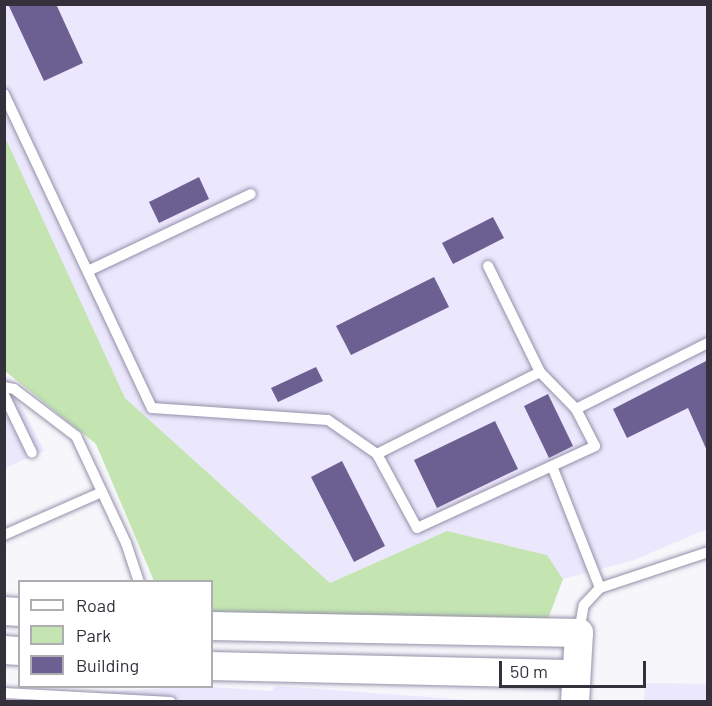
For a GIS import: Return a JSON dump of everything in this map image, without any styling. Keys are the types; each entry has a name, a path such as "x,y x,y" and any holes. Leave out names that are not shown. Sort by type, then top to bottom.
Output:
{"main road":[{"path":"213,627 579,633 576,688 213,666"}],"lane":[{"path":"4,94 152,408 328,420 377,454 417,528 595,446 576,410 540,372 488,266"},
{"path":"88,271 251,194"},
{"path":"576,410 708,343"},
{"path":"377,454 540,372"},
{"path":"4,387 14,389 76,436 138,580"},
{"path":"4,394 32,453"},
{"path":"552,466 600,588"},
{"path":"4,535 102,492"},
{"path":"579,633 584,605 600,588 708,552"},
{"path":"11,696 171,702"}],"shaded area":[{"path":"4,5 707,5 707,529 634,560 563,579 547,555 447,531 330,583 125,398 5,140"},
{"path":"4,371 44,451 5,468 4,468"},
{"path":"645,683 707,684 707,701 644,701"},
{"path":"277,686 482,701 5,702 5,691 90,693 213,687 271,691"}],"green space":[{"path":"4,135 125,398 330,583 447,531 547,555 563,579 548,619 213,614 213,580 154,580 96,444 5,371"}],"building":[{"path":"8,4 56,4 83,63 44,81"},
{"path":"199,177 209,199 159,223 149,202"},
{"path":"493,217 504,238 453,264 442,243"},
{"path":"434,277 449,307 351,355 336,326"},
{"path":"708,360 708,453 688,408 627,438 613,409"},
{"path":"316,367 323,381 278,402 271,388"},
{"path":"548,394 573,446 549,458 524,406"},
{"path":"495,421 518,469 437,508 414,460"},
{"path":"342,461 385,546 354,562 311,477"}]}
